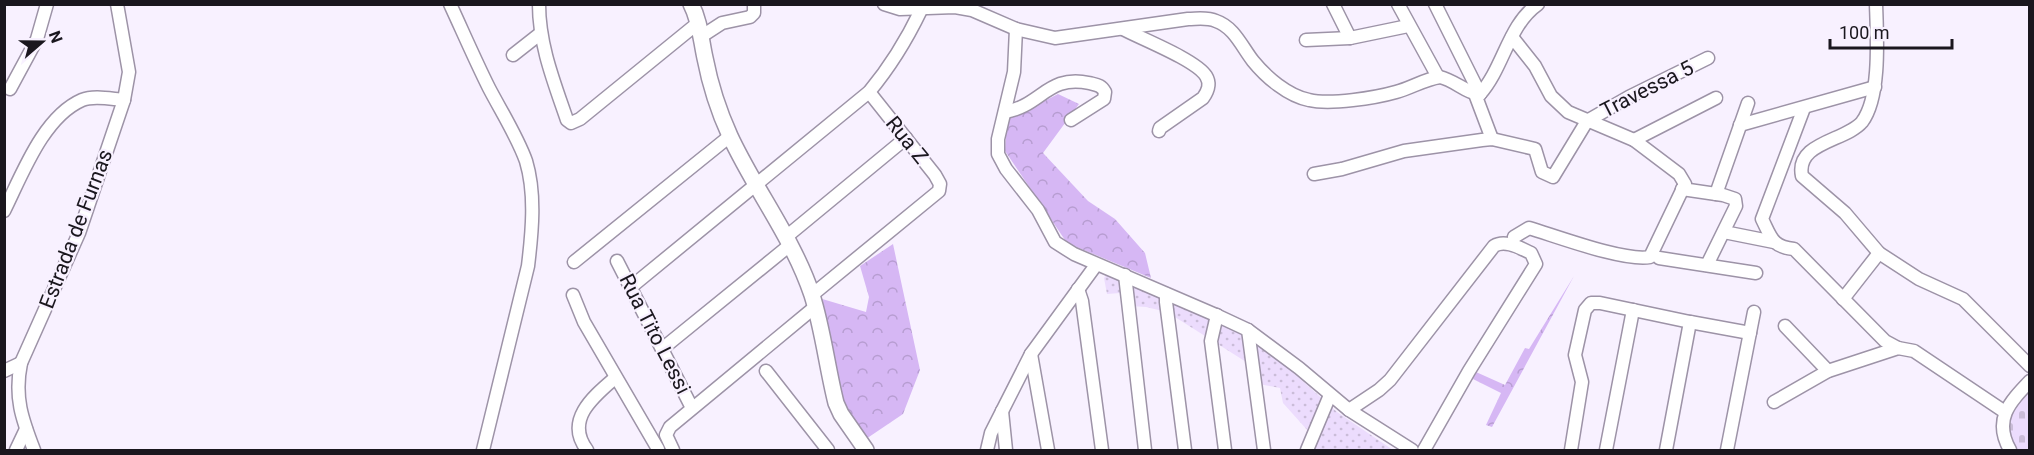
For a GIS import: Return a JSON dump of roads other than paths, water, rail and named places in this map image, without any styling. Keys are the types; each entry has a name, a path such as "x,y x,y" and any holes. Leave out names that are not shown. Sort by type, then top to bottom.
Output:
{"main road":[{"path":"691,4 700,29 705,59 717,100 730,136 788,241 813,301 836,403 866,450"}],"street":[{"path":"10,88 37,39 47,4"},
{"name":"Estrada de Furnas","path":"33,450 18,398 21,363 79,232 124,100 129,72 117,4"},
{"path":"450,4 486,82 520,147 526,163 531,197 531,243 527,275 483,450"},
{"path":"539,4 541,33 551,75 567,120 571,123 580,119 700,29 750,17 754,13 754,4"},
{"path":"884,4 900,9 955,7 972,10 1016,29 1054,38 1188,19 1215,20 1230,30 1263,72 1286,90 1308,100 1332,101 1396,92 1438,77 1460,84 1478,94"},
{"path":"1333,4 1350,38"},
{"path":"1398,4 1408,26 1438,77"},
{"path":"1435,4 1478,94 1492,140"},
{"path":"1478,94 1489,83 1501,63 1522,18 1538,4"},
{"path":"1875,4 1875,87 1870,110 1860,124 1849,132 1809,152 1802,161 1800,169 1802,176 1845,213 1879,253 1919,279 1963,299 2030,366"},
{"path":"631,287 869,92 926,8"},
{"path":"1306,40 1350,38 1408,26"},
{"path":"1016,29 1014,72 997,148 1001,161 1038,210 1055,242 1096,265 1125,275 1248,330 1349,410 1412,450"},
{"path":"1123,29 1193,65 1206,75 1208,80 1208,92 1203,99 1160,128 1160,131"},
{"path":"513,55 541,33"},
{"path":"1512,38 1535,66 1556,101 1568,112 1634,140 1679,174 1684,184 1650,257 1641,258 1603,250 1529,228 1514,237"},
{"name":"Travessa 5","path":"1587,121 1629,97 1708,58"},
{"path":"1005,112 1023,107 1064,81 1084,82 1098,85 1103,89 1105,96 1101,102 1071,120"},
{"path":"1740,125 1875,87"},
{"name":"Rua Z","path":"813,301 939,191 940,184 935,175 869,92"},
{"path":"4,210 46,131 59,117 74,105 88,98 124,100"},
{"path":"1634,140 1716,98"},
{"path":"1716,194 1748,103"},
{"path":"1774,242 1762,219 1804,108"},
{"path":"1314,174 1342,169 1393,153 1492,140 1534,149 1542,172 1553,177 1587,121"},
{"path":"574,262 730,136"},
{"path":"662,349 906,138"},
{"path":"1682,189 1735,199 1736,206 1707,265"},
{"path":"1724,232 1774,242 1783,248 1794,249 1886,341 1898,348 1914,351 2005,412"},
{"path":"1349,410 1390,380 1494,246 1499,243 1509,244 1531,253 1536,264 1531,274 1499,321 1424,450"},
{"path":"1844,299 1879,253"},
{"path":"1659,258 1756,273"},
{"name":"Rua Tito Lessi","path":"617,261 692,408"},
{"path":"987,450 988,442 1002,410 1031,354 1096,265"},
{"path":"1125,275 1145,450"},
{"path":"1078,290 1082,301 1102,450"},
{"path":"1166,294 1185,450"},
{"path":"573,295 584,322 657,450 670,445 667,430 670,427 813,301"},
{"path":"1570,450 1582,382 1575,355 1585,310 1591,303 1749,333"},
{"path":"1606,450 1633,310"},
{"path":"1727,450 1754,312"},
{"path":"1217,315 1211,341 1225,450"},
{"path":"1666,450 1690,322"},
{"path":"1785,326 1828,371"},
{"path":"1248,330 1264,450"},
{"path":"1774,402 1828,371 1898,348"},
{"path":"1031,354 1048,450"},
{"path":"4,371 21,363"},
{"path":"766,371 828,450"},
{"path":"587,450 579,431 581,416 592,397 615,378"},
{"path":"2010,450 2003,436 2005,412 2030,381"},
{"path":"1308,450 1330,395"},
{"path":"1002,410 1006,450"},
{"path":"16,450 26,429"}]}
